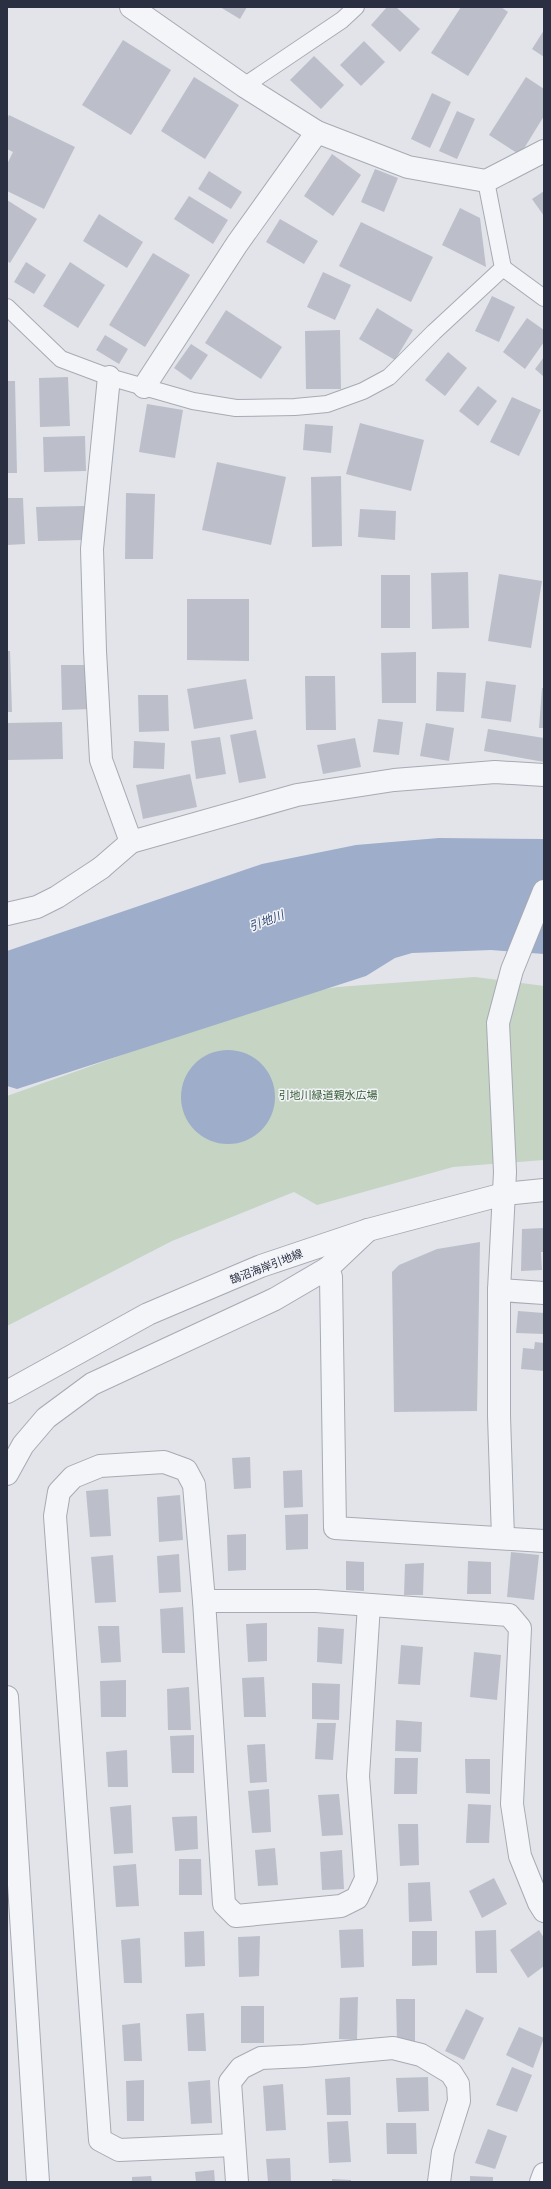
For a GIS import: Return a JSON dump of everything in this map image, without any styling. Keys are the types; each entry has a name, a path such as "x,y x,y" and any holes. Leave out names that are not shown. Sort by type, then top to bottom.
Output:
{"street":[{"path":"131,7 244,86 317,132 408,167 486,181 544,151"},
{"path":"144,387 237,244 317,132"},
{"path":"109,377 92,549 95,651 101,760 131,842"},
{"path":"7,914 37,906 57,897 101,868 131,842 297,795 394,780 495,772 544,775"},
{"path":"503,1538 499,1416 499,1290 505,1172 498,1023 512,970 544,891"},
{"name":"鵠沼海岸引地線","path":"7,1392 148,1314 261,1266 368,1230 504,1194 544,1190"},
{"path":"7,1474 23,1445 46,1418 92,1384 275,1298 328,1268 368,1230"},
{"path":"328,1268 331,1277 335,1528 544,1541"},
{"path":"499,1290 544,1293"},
{"path":"234,2145 119,2150 100,2140 54,1516 59,1492 73,1477 100,1466 164,1462 186,1470 194,1485 204,1601 224,1904 236,1916 341,1906 357,1898 366,1879 358,1776 369,1605"},
{"path":"204,1601 294,1600 508,1615 520,1628 512,1804 520,1856 539,1903 544,1911"},
{"path":"7,1697 38,2182"},
{"path":"237,2182 230,2082 241,2068 261,2058 304,2056 393,2048 421,2055 451,2073 458,2084 458,2101 443,2152 438,2182"},
{"path":"541,2182 544,2174"}],"lane":[{"path":"244,86 342,20 356,7"},
{"path":"486,181 503,268 544,298"},
{"path":"7,307 61,359 109,377 193,401 236,408 295,407 327,404 363,391 389,377 434,332 503,268"}],"green space":[{"name":"引地川緑道親水広場","path":"475,977 544,986 544,1160 453,1167 317,1205 294,1192 172,1241 7,1326 7,1096 290,995 337,987"}],"water":[{"name":"引地川","path":"439,838 544,839 544,954 491,950 412,953 395,958 366,976 17,1089 7,1086 7,951 262,864 356,845"},
{"path":"228,1050 246,1054 261,1064 271,1079 275,1097 271,1115 261,1130 246,1140 228,1144 210,1140 195,1130 185,1115 181,1097 185,1079 195,1064 210,1054"}],"building":[{"path":"220,7 247,7 240,19"},
{"path":"387,7 396,7 420,29 400,52 371,25"},
{"path":"461,7 501,7 508,12 468,76 431,53"},
{"path":"544,30 544,57 532,49"},
{"path":"123,40 171,70 131,135 82,105"},
{"path":"364,41 385,62 361,86 340,65"},
{"path":"314,56 344,85 321,109 290,80"},
{"path":"194,77 239,105 205,159 161,131"},
{"path":"526,77 544,89 544,116 520,155 489,135"},
{"path":"432,93 451,102 430,148 411,139"},
{"path":"457,111 475,119 457,159 439,151"},
{"path":"9,115 75,147 44,209 7,191 7,164 13,152 7,149 7,119"},
{"path":"332,154 361,175 333,216 304,196"},
{"path":"375,169 398,178 384,212 361,202"},
{"path":"209,171 242,192 231,209 198,189"},
{"path":"544,191 544,216 532,199"},
{"path":"189,196 228,220 213,244 174,219"},
{"path":"7,200 37,219 10,263 7,261"},
{"path":"460,208 480,218 486,267 442,245"},
{"path":"99,214 143,242 127,268 83,241"},
{"path":"280,219 318,241 304,264 266,242"},
{"path":"361,222 433,257 411,302 339,266"},
{"path":"153,253 190,275 145,347 109,325"},
{"path":"26,262 46,275 34,294 14,282"},
{"path":"70,262 105,285 78,328 43,306"},
{"path":"323,272 351,285 335,320 307,307"},
{"path":"492,296 515,307 499,342 475,331"},
{"path":"377,308 413,330 395,360 359,339"},
{"path":"226,310 282,347 261,379 205,343"},
{"path":"527,318 544,330 544,342 525,369 503,352"},
{"path":"340,330 341,389 306,389 305,331"},
{"path":"105,335 128,349 119,364 96,350"},
{"path":"191,344 208,355 191,380 174,368"},
{"path":"448,352 467,368 445,396 425,380"},
{"path":"544,357 544,377 535,369"},
{"path":"68,377 70,426 40,427 39,378"},
{"path":"7,381 15,381 17,473 7,473"},
{"path":"478,386 497,401 478,426 459,411"},
{"path":"512,397 541,410 519,456 490,442"},
{"path":"147,404 183,410 175,458 139,452"},
{"path":"360,423 424,440 411,491 346,474"},
{"path":"305,424 333,426 331,453 303,450"},
{"path":"85,436 86,471 44,472 43,437"},
{"path":"217,462 286,477 271,545 202,530"},
{"path":"341,476 342,546 312,547 311,477"},
{"path":"126,493 155,494 153,559 125,559"},
{"path":"7,498 23,498 25,544 7,545"},
{"path":"84,506 85,540 38,541 36,507"},
{"path":"360,509 396,511 395,540 358,537"},
{"path":"468,572 469,628 432,629 431,573"},
{"path":"499,574 542,581 531,648 488,641"},
{"path":"381,575 410,575 410,628 381,628"},
{"path":"187,599 249,599 249,661 187,660"},
{"path":"7,651 10,651 12,712 7,712"},
{"path":"416,652 416,703 382,703 381,653"},
{"path":"61,665 91,665 92,709 62,710"},
{"path":"437,672 466,673 464,712 436,711"},
{"path":"305,676 335,676 336,730 306,730"},
{"path":"246,679 253,719 194,729 187,689"},
{"path":"486,681 516,685 511,722 481,718"},
{"path":"542,688 544,688 544,728 539,728"},
{"path":"138,695 168,695 169,731 139,732"},
{"path":"378,719 403,722 399,755 373,752"},
{"path":"62,722 63,759 7,760 7,723"},
{"path":"426,723 454,728 449,761 420,756"},
{"path":"488,729 544,738 544,762 484,751"},
{"path":"256,730 266,778 239,783 230,735"},
{"path":"220,737 226,774 196,779 191,741"},
{"path":"355,738 361,767 323,774 317,745"},
{"path":"134,741 165,743 164,769 133,768"},
{"path":"190,774 197,807 143,819 136,785"},
{"path":"544,1228 544,1252 541,1252 542,1270 521,1271 522,1229"},
{"path":"480,1242 477,1411 394,1412 392,1272 399,1265 437,1249"},
{"path":"518,1311 544,1313 544,1334 516,1333"},
{"path":"535,1342 544,1343 544,1371 521,1369 523,1348 534,1349"},
{"path":"250,1457 251,1488 234,1489 232,1458"},
{"path":"302,1470 303,1507 284,1508 283,1471"},
{"path":"108,1489 111,1536 90,1537 86,1491"},
{"path":"180,1495 183,1540 159,1542 157,1497"},
{"path":"308,1514 308,1549 286,1550 285,1515"},
{"path":"246,1534 246,1570 228,1571 227,1535"},
{"path":"511,1552 539,1555 534,1600 507,1597"},
{"path":"179,1554 181,1592 159,1593 157,1556"},
{"path":"113,1555 116,1602 95,1603 91,1557"},
{"path":"346,1561 364,1562 364,1591 346,1590"},
{"path":"468,1561 491,1562 491,1594 467,1594"},
{"path":"424,1563 423,1595 404,1595 405,1564"},
{"path":"183,1607 185,1653 162,1653 160,1609"},
{"path":"267,1623 267,1661 248,1662 246,1624"},
{"path":"98,1626 119,1626 121,1662 101,1663"},
{"path":"318,1627 344,1629 342,1664 317,1662"},
{"path":"401,1645 423,1647 420,1685 398,1684"},
{"path":"474,1652 501,1655 497,1700 470,1697"},
{"path":"264,1677 266,1717 244,1717 242,1678"},
{"path":"126,1680 126,1717 101,1717 100,1681"},
{"path":"312,1683 340,1684 339,1720 312,1719"},
{"path":"189,1687 191,1730 168,1730 167,1689"},
{"path":"396,1720 422,1722 421,1752 395,1751"},
{"path":"317,1723 336,1723 333,1760 315,1759"},
{"path":"194,1735 194,1773 172,1773 170,1736"},
{"path":"265,1744 267,1782 250,1783 247,1745"},
{"path":"127,1750 128,1787 108,1787 106,1752"},
{"path":"395,1758 418,1758 417,1794 394,1794"},
{"path":"465,1759 490,1759 490,1794 466,1793"},
{"path":"269,1789 271,1832 252,1833 248,1791"},
{"path":"339,1794 343,1835 322,1836 318,1795"},
{"path":"468,1804 491,1805 489,1843 466,1843"},
{"path":"131,1805 133,1853 114,1854 110,1807"},
{"path":"197,1816 198,1849 175,1851 172,1817"},
{"path":"398,1824 418,1824 419,1865 400,1866"},
{"path":"275,1848 278,1885 258,1886 255,1850"},
{"path":"342,1850 344,1889 322,1890 320,1852"},
{"path":"179,1859 201,1859 202,1895 179,1895"},
{"path":"136,1864 139,1906 116,1907 113,1866"},
{"path":"494,1878 507,1904 482,1918 469,1891"},
{"path":"430,1882 432,1921 409,1922 408,1883"},
{"path":"363,1929 364,1967 341,1968 339,1930"},
{"path":"496,1930 497,1973 476,1973 475,1931"},
{"path":"539,1930 544,1938 544,1966 528,1978 510,1950"},
{"path":"204,1931 205,1966 185,1967 184,1932"},
{"path":"412,1931 437,1931 437,1965 412,1966"},
{"path":"260,1936 259,1976 239,1977 238,1937"},
{"path":"140,1938 142,1983 124,1983 121,1940"},
{"path":"358,1997 357,2040 339,2039 340,1998"},
{"path":"396,1999 415,1999 415,2043 397,2042"},
{"path":"241,2006 264,2006 264,2043 241,2043"},
{"path":"466,2009 484,2018 464,2060 445,2051"},
{"path":"204,2013 206,2051 188,2051 186,2014"},
{"path":"140,2023 142,2061 124,2061 122,2025"},
{"path":"519,2027 544,2038 533,2068 506,2055"},
{"path":"512,2067 532,2075 517,2112 496,2105"},
{"path":"350,2077 351,2115 327,2115 325,2079"},
{"path":"428,2077 429,2111 398,2112 396,2078"},
{"path":"144,2080 144,2121 127,2121 126,2081"},
{"path":"210,2080 212,2123 191,2124 188,2082"},
{"path":"283,2084 286,2130 266,2131 263,2086"},
{"path":"348,2121 351,2162 329,2163 327,2122"},
{"path":"386,2123 416,2123 417,2154 387,2154"},
{"path":"488,2129 507,2136 495,2169 475,2163"},
{"path":"290,2158 291,2182 268,2182 266,2159"},
{"path":"214,2170 215,2182 196,2182 195,2172"},
{"path":"151,2176 152,2182 132,2182 132,2177"},
{"path":"470,2176 493,2177 493,2182 470,2182"},
{"path":"332,2179 351,2180 351,2182 332,2182"}]}
